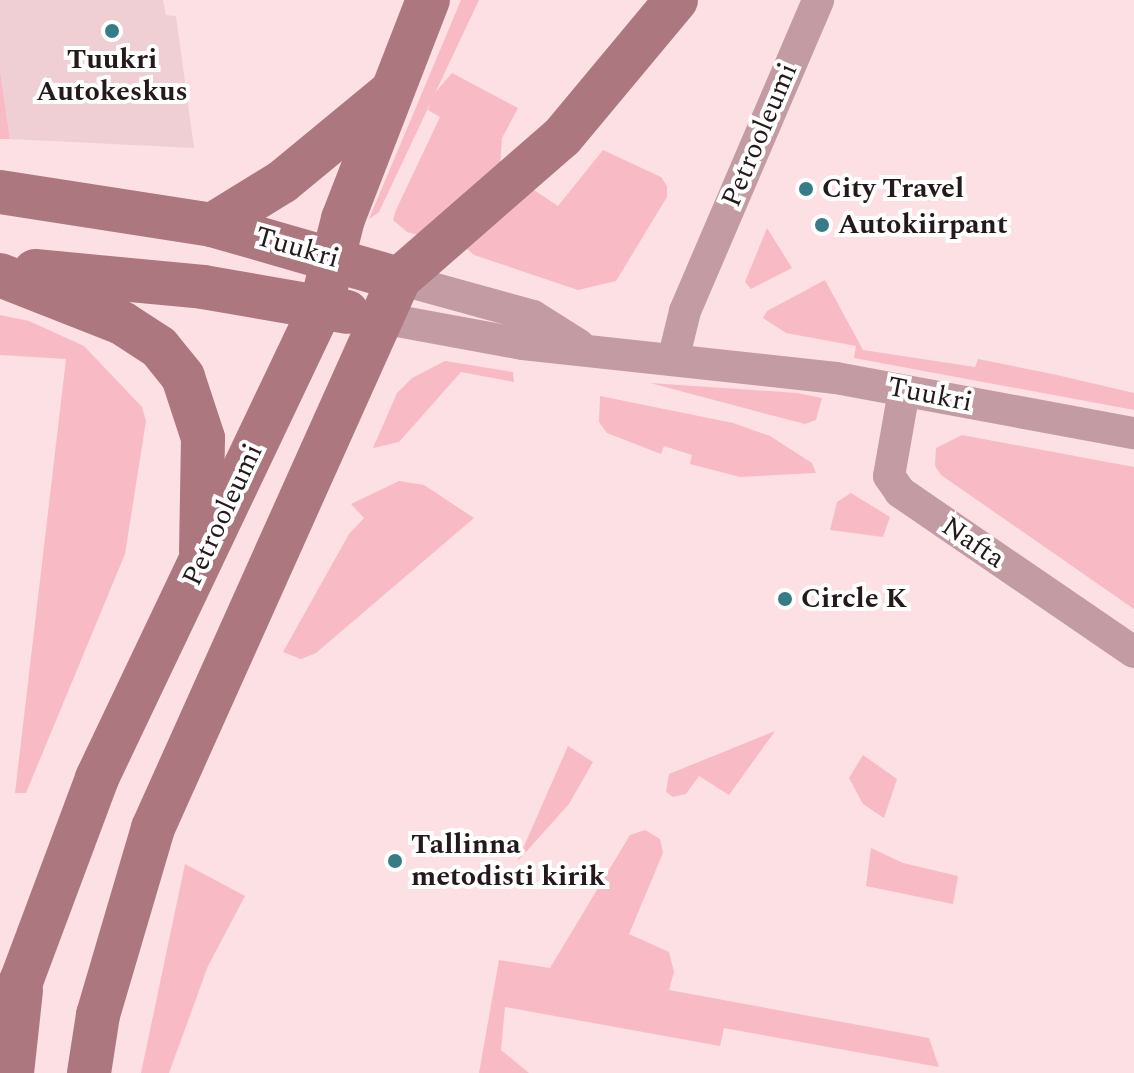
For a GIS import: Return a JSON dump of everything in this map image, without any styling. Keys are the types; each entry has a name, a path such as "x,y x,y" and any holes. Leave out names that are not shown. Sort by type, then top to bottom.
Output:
{"street":[{"name":"Petrooleumi","path":"0,1023 22,979 97,778 201,565 321,307 333,258 392,90 428,0"},
{"path":"89,1073 98,1015 153,828 399,279 562,137 676,0"},
{"name":"Petrooleumi","path":"673,360 685,311 818,0"},
{"path":"212,225 282,182 392,90"},
{"name":"Tuukri","path":"0,192 212,225 533,316 582,347"},
{"name":"Tuukri","path":"0,268 140,279 321,307 523,344 582,347 673,360 762,367 1134,433"},
{"path":"0,275 122,323 159,347 183,377 203,438 201,565"},
{"name":"Nafta","path":"904,391 889,476 900,492 1134,652"},
{"path":"12,1073 22,979"}],"shaded area":[{"path":"0,0 163,0 166,15 176,16 194,148 10,139 0,70"},
{"path":"461,0 479,0 379,212 369,219"},
{"path":"0,70 10,139 0,139"},
{"path":"452,73 518,108 502,138 500,167 418,235 407,232 393,220 440,117 428,110 433,95"},
{"path":"603,150 661,177 667,186 667,197 616,281 578,290 474,255 464,246 534,190 558,206"},
{"path":"767,228 792,268 751,289 745,282"},
{"path":"825,280 863,350 975,367 978,359 1057,375 1134,393 1134,410 854,358 856,346 786,333 763,318 767,311"},
{"path":"0,315 29,321 84,346 142,407 146,421 125,554 26,793 15,793 66,359 0,355"},
{"path":"445,361 513,372 514,382 461,372 399,442 373,448 397,393 412,378"},
{"path":"650,383 797,393 822,398 816,420 805,424"},
{"path":"600,396 733,423 770,436 812,463 816,473 740,477 690,464 692,455 664,446 661,454 607,433 599,422"},
{"path":"962,435 1134,467 1134,609 941,475 935,466 936,448"},
{"path":"399,481 424,485 474,518 316,653 301,659 283,652 349,534 364,518 351,504"},
{"path":"851,493 890,517 883,537 830,530 837,502"},
{"path":"775,731 729,795 699,776 686,794 673,797 666,792 669,774"},
{"path":"568,746 593,762 569,804 517,862"},
{"path":"863,755 897,779 884,818 863,804 849,778"},
{"path":"645,830 660,839 663,853 629,934 669,952 674,972 669,990 929,1038 939,1067 724,1028 720,1046 505,1007 501,1050 529,1073 479,1073 499,960 550,968 630,835"},
{"path":"871,848 903,863 958,876 953,904 866,886"},
{"path":"185,864 245,896 208,966 169,1073 141,1073"}],"place":[{"name":"Tuukri Autokeskus","path":"112,31"},
{"name":"City Travel","path":"806,189"},
{"name":"Autokiirpant","path":"822,225"},
{"name":"Circle K","path":"785,599"},
{"name":"Tallinna metodisti kirik","path":"395,861"}]}
